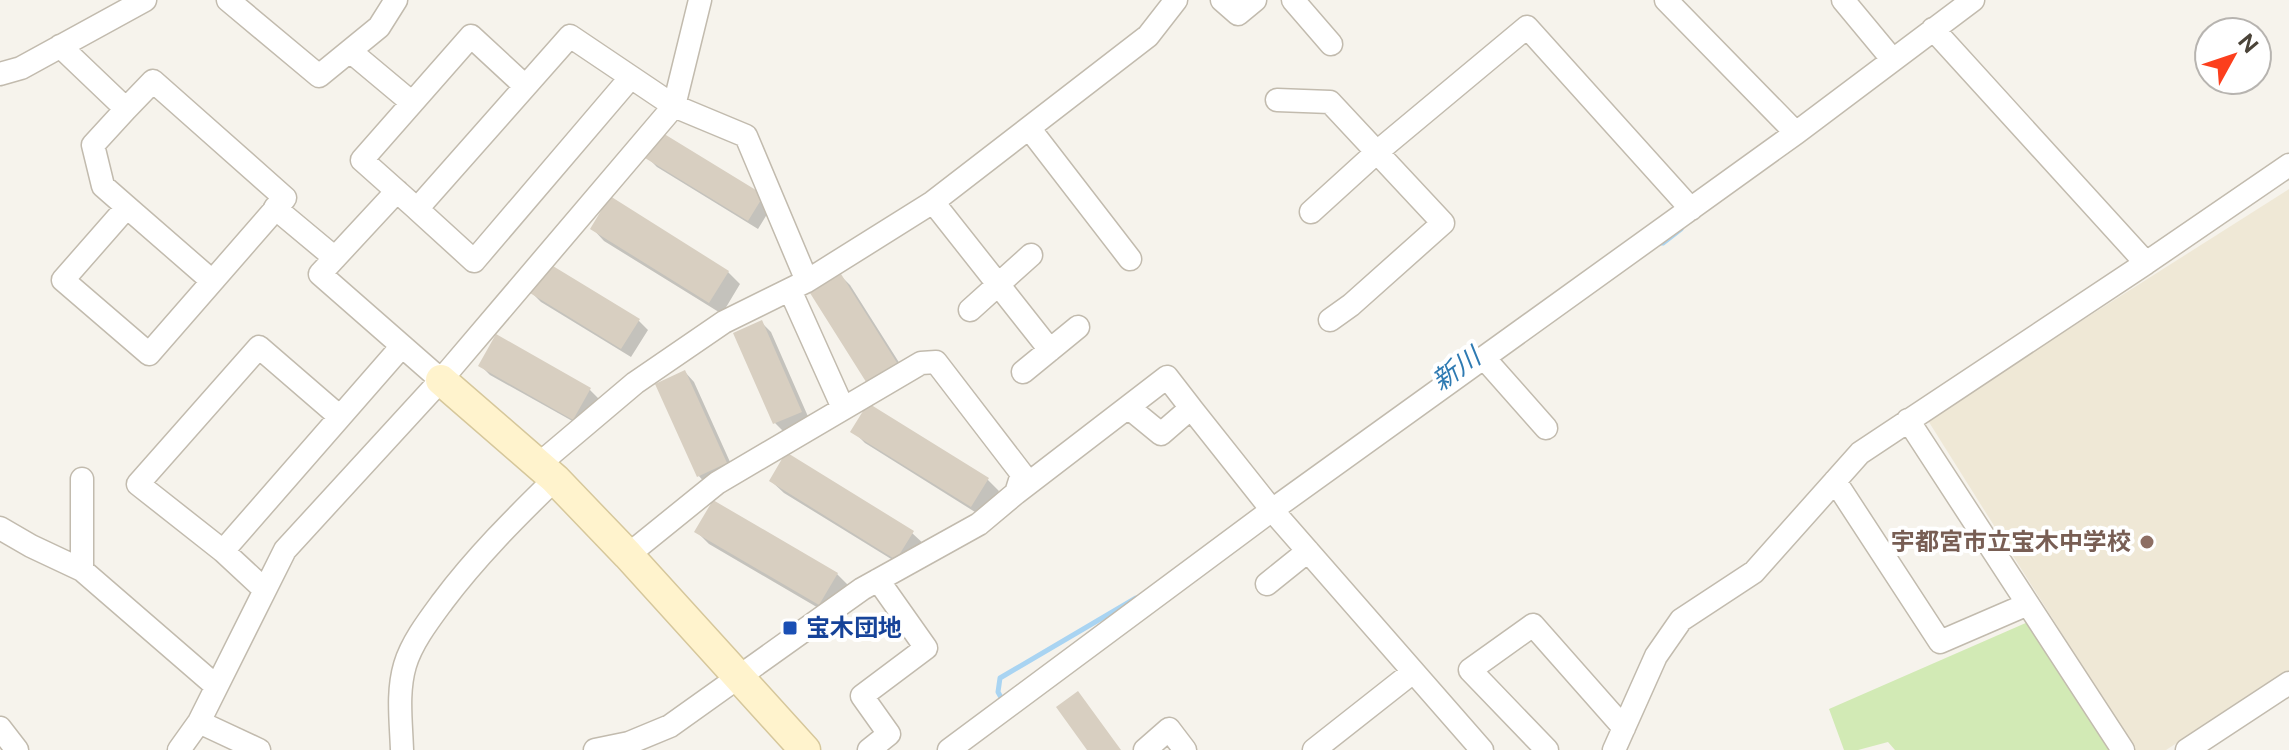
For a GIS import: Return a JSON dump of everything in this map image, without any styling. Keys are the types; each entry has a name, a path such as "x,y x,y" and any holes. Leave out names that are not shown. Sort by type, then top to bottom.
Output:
{"street":[{"path":"0,74 21,68 145,0"},
{"path":"236,2 319,76 379,27 396,0"},
{"path":"179,750 199,722 285,550 441,380 674,106 700,0"},
{"path":"1222,0 1238,14 1255,0"},
{"path":"1293,0 1331,44"},
{"path":"1666,0 1796,133"},
{"path":"1843,0 1892,59"},
{"path":"949,750 1272,510 1796,133 1973,0"},
{"path":"402,750 400,690 406,662 427,622 546,472 648,374 724,322 799,286 933,202 1148,36 1164,5"},
{"path":"1311,212 1377,152 1527,27 1691,209"},
{"path":"1933,29 2146,263"},
{"path":"525,86 471,36 362,160 474,261 631,77"},
{"path":"417,209 570,36 674,106 746,136 843,408"},
{"path":"60,46 126,109"},
{"path":"350,51 411,102"},
{"path":"127,207 63,280 149,354 285,198 153,81 93,145 103,186 212,281"},
{"path":"1277,100 1330,102 1443,223 1330,320"},
{"path":"1029,128 1130,259"},
{"path":"1614,750 1656,656 1681,620 1754,572 1860,453 2289,165"},
{"path":"397,191 320,274 546,472 628,555 805,750"},
{"path":"933,202 1050,350"},
{"path":"275,208 335,258"},
{"path":"970,310 1031,255"},
{"path":"1023,372 1078,327"},
{"path":"223,551 402,346"},
{"path":"265,590 223,551 138,484 259,347 340,417"},
{"path":"1484,358 1546,428"},
{"path":"628,555 717,483 921,363 936,362 1022,474 1016,493"},
{"path":"595,750 626,746 670,726 862,589 979,524 1167,377 1272,510 1482,750"},
{"path":"1128,407 1161,434 1191,408"},
{"path":"1908,420 2123,750"},
{"path":"82,479 82,570"},
{"path":"1835,481 1940,642 2028,604"},
{"path":"0,528 82,570 216,686"},
{"path":"1267,584 1308,551"},
{"path":"869,750 889,734 862,696 926,648 878,580"},
{"path":"1547,750 1470,670 1533,625 1624,728"},
{"path":"1314,750 1413,672"},
{"path":"2187,750 2289,683"},
{"path":"199,722 247,747"},
{"path":"0,728 17,750"},
{"path":"1145,750 1169,729 1185,750"}],"shaded area":[{"name":"宇都宮市立宝木中学校","path":"2289,189 2289,671 2166,750 2135,750 1927,419"}],"green space":[{"path":"2028,622 2112,750 1895,750 1888,742 1858,750 1844,750 1829,709"}],"building":[{"path":"661,132 764,195 748,221 645,158"},
{"path":"610,196 729,271 709,303 590,229"},
{"path":"548,263 640,319 621,349 530,293"},
{"path":"841,274 899,366 868,385 810,293"},
{"path":"762,320 802,412 773,424 733,333"},
{"path":"496,334 591,388 573,420 478,366"},
{"path":"685,370 727,463 697,477 655,384"},
{"path":"868,403 989,478 971,507 850,432"},
{"path":"786,452 914,531 896,560 769,481"},
{"path":"713,500 838,573 819,605 694,532"},
{"path":"1078,691 1121,750 1087,750 1056,707"}],"waterway":[{"name":"新川","path":"1656,243 1663,243 1681,229"},
{"name":"新川","path":"1003,701 998,692 1000,678 1136,598"}],"place":[{"name":"宇都宮市立宝木中学校","path":"2147,542"},
{"name":"宝木団地","path":"790,628"}]}
